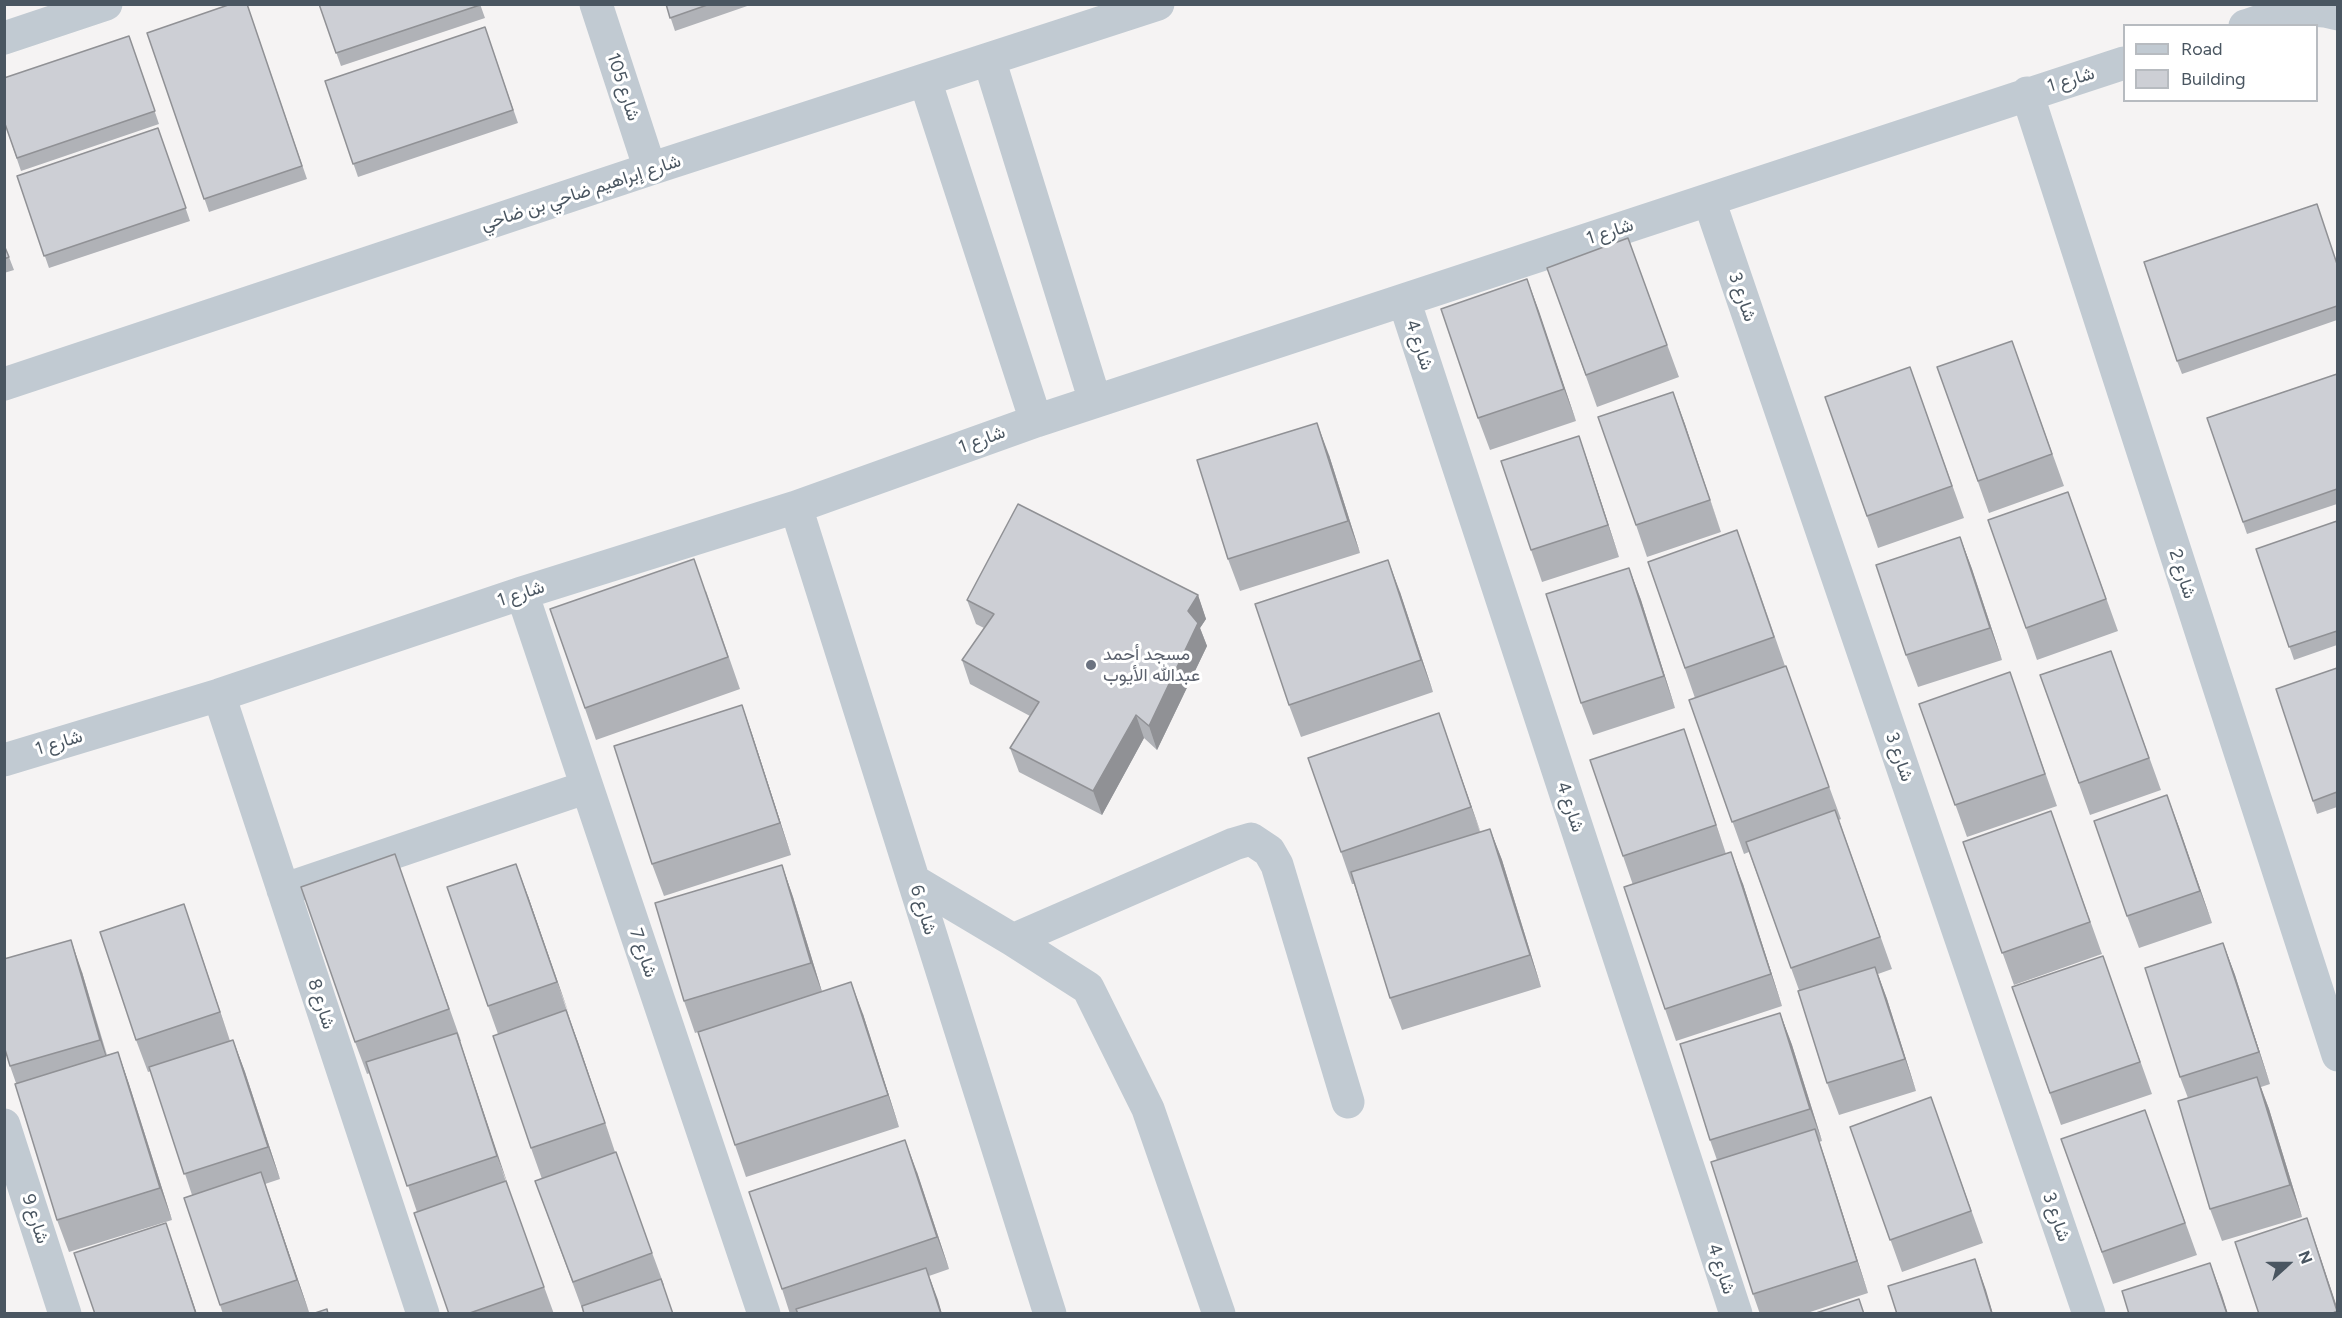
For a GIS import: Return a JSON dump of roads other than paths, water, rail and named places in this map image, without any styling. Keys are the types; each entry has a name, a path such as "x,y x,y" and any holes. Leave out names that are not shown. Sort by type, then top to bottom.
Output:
{"street":[{"path":"4,38 106,4"},
{"name":"شارع 105","path":"596,4 650,169"},
{"name":"شارع إبراهيم ضاحي بن ضاحي","path":"4,384 650,169 1158,4"},
{"path":"2251,24 2286,13 2321,9 2337,14"},
{"path":"989,59 1095,401"},
{"name":"شارع 1","path":"4,760 219,694 522,593 796,507 1095,401 2123,63"},
{"path":"925,80 1036,421"},
{"name":"شارع 2","path":"2027,93 2337,1055"},
{"name":"شارع 3","path":"1709,200 2089,1314"},
{"name":"شارع 4","path":"1404,300 1736,1314"},
{"name":"شارع 6","path":"796,507 1050,1314"},
{"name":"شارع 7","path":"522,593 764,1314"},
{"name":"شارع 8","path":"219,694 423,1314"},
{"path":"283,890 587,787"},
{"path":"1013,940 1234,844 1251,839 1269,851 1277,865 1348,1102"},
{"path":"914,881 1088,988 1148,1109 1219,1314"},
{"name":"شارع 9","path":"4,1125 65,1314"}],"place":[{"name":"مسجد أحمد عبدالله الأيوب","path":"1091,665"}]}
